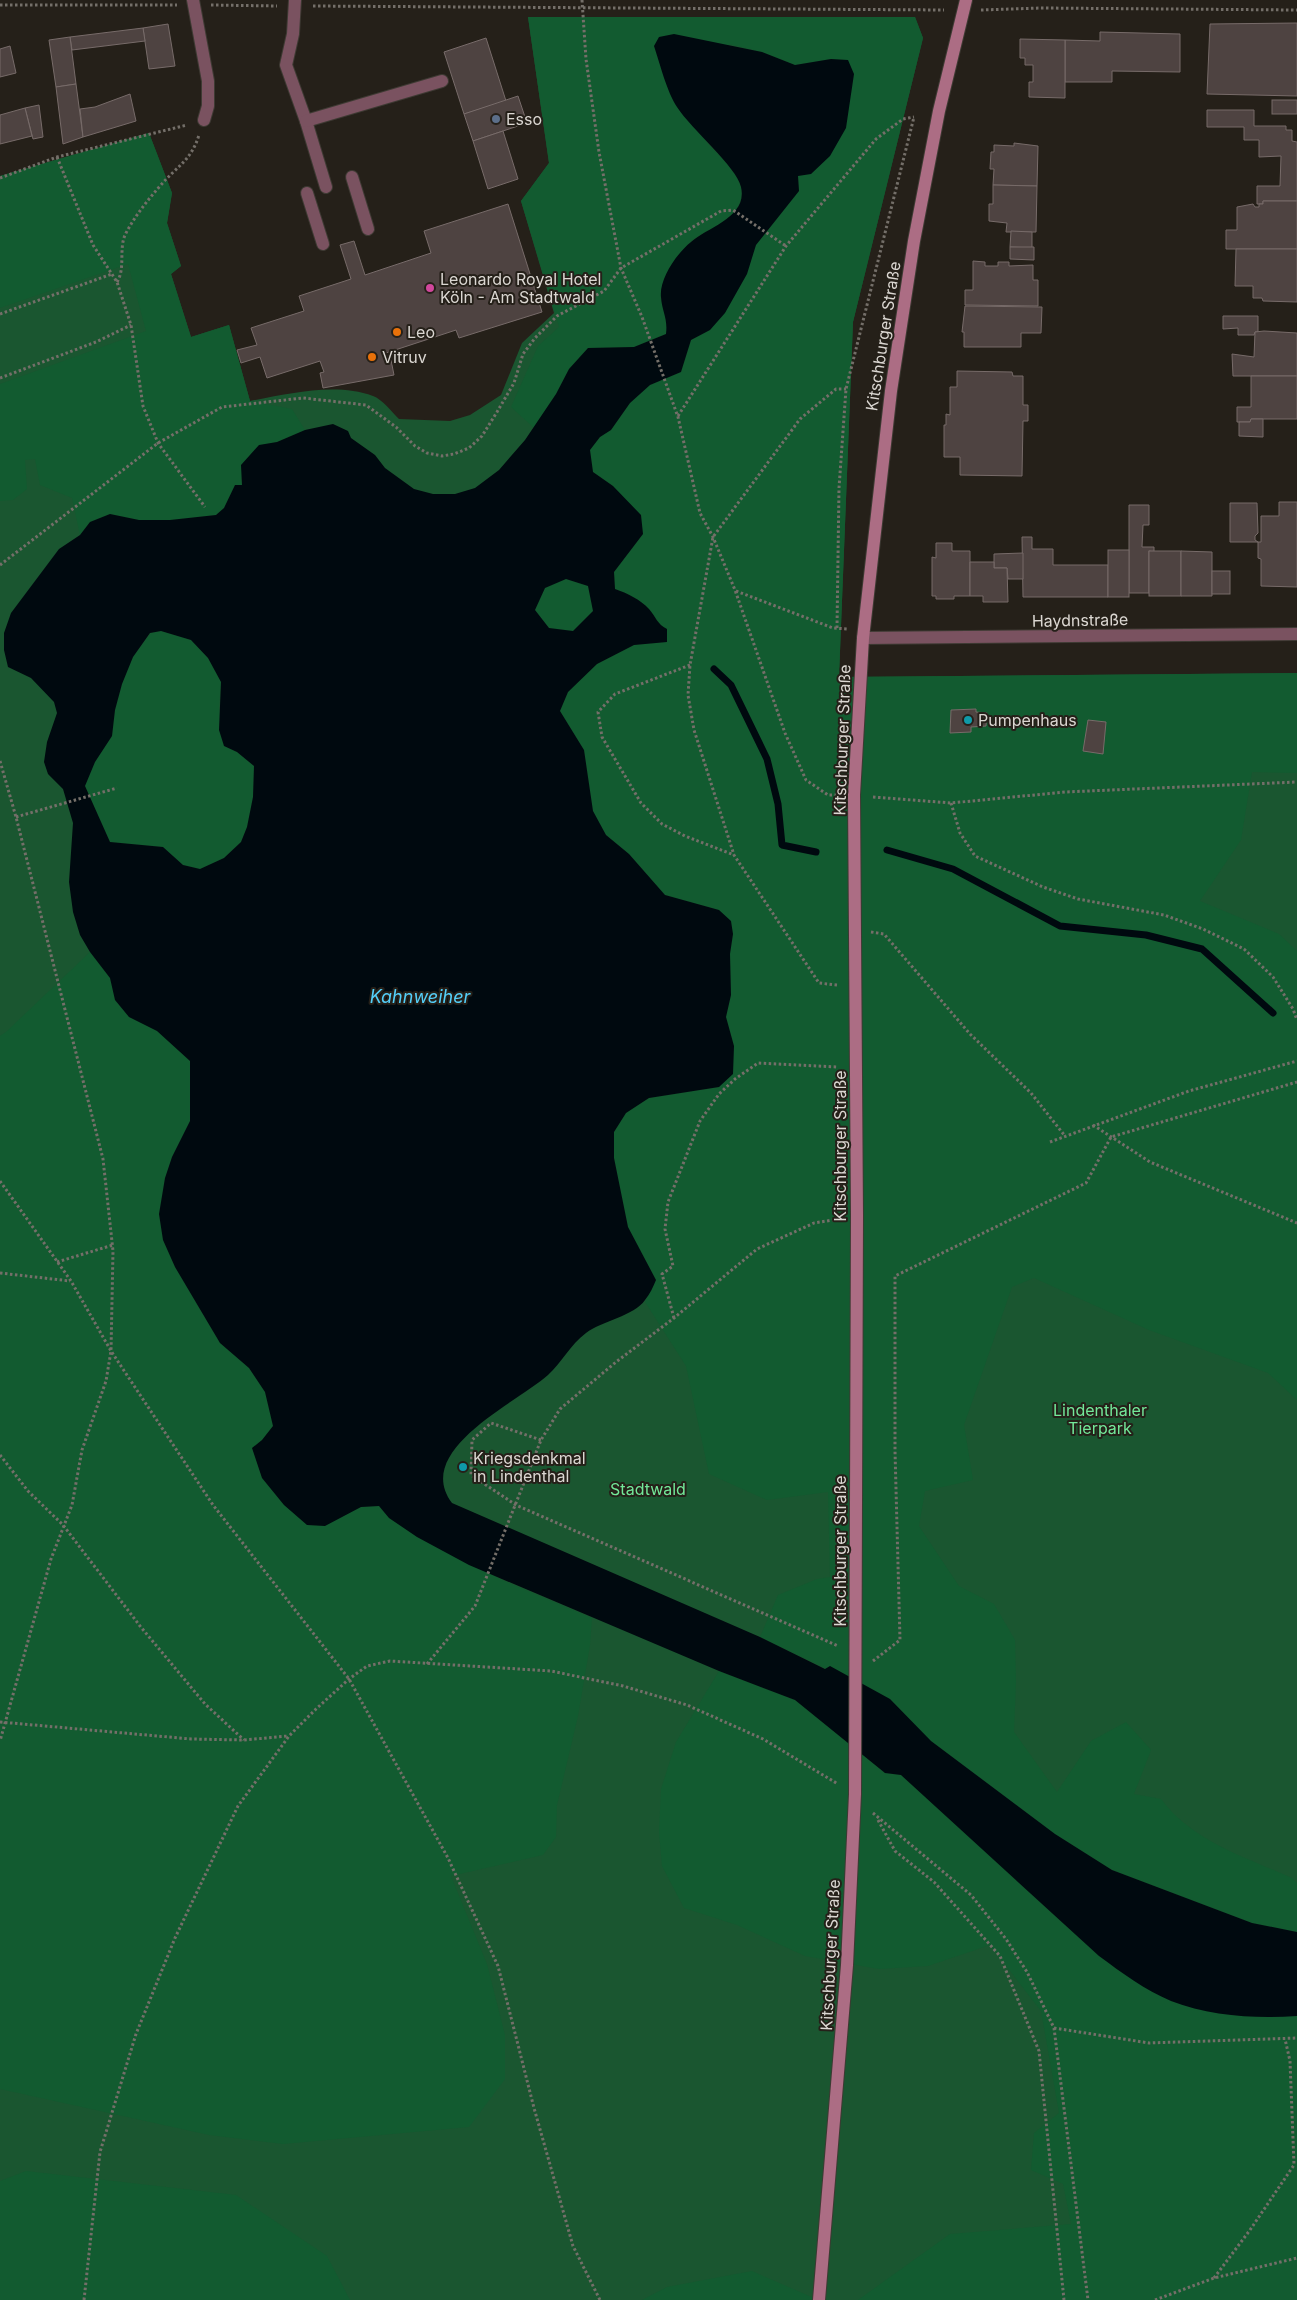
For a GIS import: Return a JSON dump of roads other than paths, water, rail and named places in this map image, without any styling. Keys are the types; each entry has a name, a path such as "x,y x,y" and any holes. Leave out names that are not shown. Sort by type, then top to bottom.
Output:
{"street":[{"path":"193,2 208,81 208,106 204,120"},
{"path":"294,3 293,34 286,65 326,186"},
{"name":"Kitschburger Straße","path":"820,2300 847,1966 855,1794 857,1654 856,929 854,795 864,634 891,392 914,242 939,111 965,5"},
{"path":"306,121 442,81"},
{"path":"352,177 368,229"},
{"path":"307,193 323,244"},
{"name":"Haydnstraße","path":"864,634 1297,634"}],"water":[{"name":"Kahnweiher","path":"674,34 762,52 795,65 831,59 848,60 854,74 846,128 830,156 811,174 798,176 799,191 756,245 747,274 725,313 710,330 691,340 681,372 650,385 630,403 611,430 600,437 590,450 593,472 613,486 641,515 643,534 614,572 615,589 634,597 649,609 659,623 667,629 667,642 634,645 597,664 568,692 560,711 584,750 593,811 606,835 629,854 665,895 719,910 731,921 733,934 730,954 731,995 726,1017 734,1046 733,1074 719,1087 649,1098 626,1113 614,1132 614,1158 628,1227 656,1280 653,1288 640,1306 586,1333 548,1375 474,1429 457,1446 446,1464 443,1483 452,1503 760,1637 825,1669 830,1666 890,1699 931,1741 1055,1834 1112,1870 1252,1923 1297,1932 1297,2016 1249,2017 1201,2010 1161,1997 1125,1975 1099,1956 901,1775 885,1773 795,1700 719,1671 469,1565 417,1537 389,1518 379,1506 361,1507 325,1526 307,1525 284,1505 262,1478 252,1448 262,1440 273,1426 265,1392 249,1368 220,1343 175,1267 163,1240 159,1214 165,1178 172,1157 190,1121 190,1061 157,1031 129,1017 115,1000 110,978 90,952 80,935 73,912 69,882 73,823 63,789 48,774 44,762 47,742 57,713 54,702 31,678 8,667 4,650 4,633 11,613 59,549 80,535 90,522 110,514 139,520 170,520 216,515 224,508 235,485 242,485 241,465 259,445 277,442 305,430 333,424 348,431 351,438 375,455 385,468 414,489 433,494 455,494 475,488 499,470 525,440 556,394 569,369 588,348 634,347 666,334 661,290 670,267 691,242 733,214 739,206 742,197 738,179 731,169 673,101 654,46 659,37","holes":["566,579 588,586 593,611 573,631 549,628 535,610 545,588","161,631 191,640 208,658 221,682 219,730 224,746 237,752 254,766 253,797 247,827 241,842 224,858 200,869 183,865 163,847 110,842 85,786 95,762 112,736 115,710 122,684 133,657 150,633"]}],"waterway":[{"path":"714,669 731,685 767,759 778,804 782,845 816,852"},
{"path":"887,850 953,869 1060,926 1146,935 1202,949 1273,1013"}],"place":[{"name":"Esso","path":"496,119"},
{"name":"Leonardo Royal Hotel Köln - Am Stadtwald","path":"430,288"},
{"name":"Leo","path":"397,332"},
{"name":"Vitruv","path":"372,357"},
{"name":"Pumpenhaus","path":"968,720"},
{"name":"Kriegsdenkmal in Lindenthal","path":"463,1467"}],"park label":[{"name":"Lindenthaler Tierpark","path":"1100,1419"},
{"name":"Stadtwald","path":"648,1489"}]}
